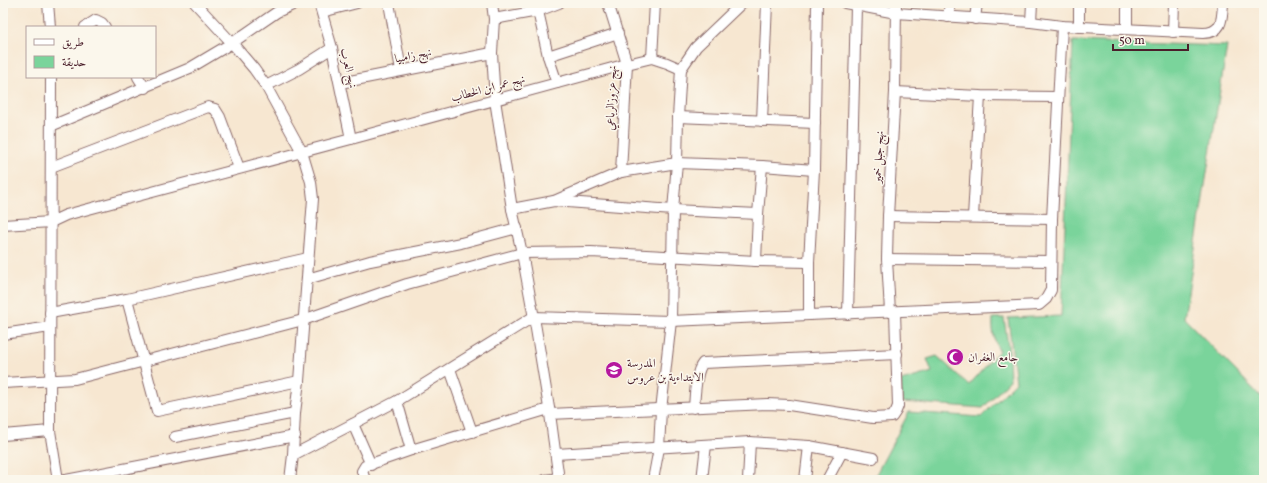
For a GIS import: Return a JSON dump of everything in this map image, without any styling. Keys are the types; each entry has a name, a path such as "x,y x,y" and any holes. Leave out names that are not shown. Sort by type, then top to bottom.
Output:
{"street":[{"path":"48,3 50,26"},
{"path":"195,3 232,43 266,86 302,152 311,182 313,199 290,480"},
{"path":"51,126 190,68 232,43 277,12 297,3"},
{"path":"320,8 357,3"},
{"path":"389,3 401,70"},
{"path":"492,3 494,20 492,53 495,100 512,209 522,253 550,412 559,479 545,480"},
{"name":"نهج عزوزالرباعي","path":"608,3 627,64 621,172"},
{"path":"655,3 652,58 681,69"},
{"path":"653,480 659,448 661,410 671,321 673,210 677,164 681,69 696,46 742,3"},
{"path":"762,121 767,3"},
{"path":"809,315 809,262 814,170 817,3"},
{"path":"845,3 856,6 896,8 948,17 1031,22 1062,26 1208,33 1213,32 1220,24 1223,3"},
{"path":"948,17 950,3"},
{"path":"975,19 977,3"},
{"path":"1031,22 1032,3"},
{"path":"1079,3 1079,27"},
{"path":"1127,3 1127,29"},
{"path":"1173,32 1174,3"},
{"path":"494,20 538,11 553,4"},
{"path":"848,314 856,6"},
{"name":"نهج العرب","path":"320,8 332,48 351,139"},
{"name":"نهج جبل خمير","path":"694,408 767,404 789,405 873,418 892,417 896,412 898,406 896,354 888,259 888,216 895,92 896,8"},
{"path":"538,11 548,56 557,83"},
{"path":"86,26 92,21 96,20 104,26"},
{"path":"293,455 397,401 533,318 671,321 1039,305 1046,299 1051,290 1052,220 1062,26"},
{"path":"548,56 618,33"},
{"path":"266,86 299,69 332,48"},
{"name":"نهج زامبيا","path":"340,82 492,53"},
{"name":"نهج عمر ابن الخطاب","path":"3,225 51,222 66,215 652,58"},
{"path":"51,78 50,431 58,480"},
{"path":"139,78 145,88"},
{"path":"895,92 980,96 1058,96"},
{"path":"973,217 980,96"},
{"path":"51,167 208,107 215,109 220,117 239,168"},
{"path":"678,117 815,123"},
{"path":"512,209 554,201 621,172 677,164 762,166 814,170"},
{"path":"756,261 762,166"},
{"path":"554,201 673,210 758,214"},
{"path":"888,216 1052,220"},
{"path":"307,279 370,261 461,244 517,228"},
{"path":"3,383 75,379 303,320 406,284 522,253 591,252 756,261 809,262"},
{"path":"50,313 127,299 308,258"},
{"path":"888,259 1052,261"},
{"path":"127,299 157,411 299,381"},
{"path":"3,334 50,327"},
{"path":"365,480 362,469 365,466 411,450 472,432 550,412 694,408 698,374 702,364 896,354"},
{"path":"450,369 472,432"},
{"path":"397,401 411,450"},
{"path":"175,437 295,413"},
{"path":"353,424 371,465"},
{"path":"3,435 50,431"},
{"path":"66,480 294,436"},
{"path":"556,454 750,442 809,446 873,458"},
{"path":"748,480 750,442"},
{"path":"702,480 706,445"},
{"path":"805,480 809,446"},
{"path":"828,480 842,452"}],"green space":[{"path":"1073,41 1227,46 1184,318 1264,400 1264,480 873,480 909,412 981,417 1016,382 1008,318 1061,316"},
{"path":"993,318 1004,318 1009,352 1010,380 983,408 902,402 901,381 932,372 927,359 937,356 969,385 999,351 994,335"}],"place":[{"name":"جامع الغفران","path":"955,357"},
{"name":"المدرسة الابتداءية بن عروس","path":"614,370"}]}
